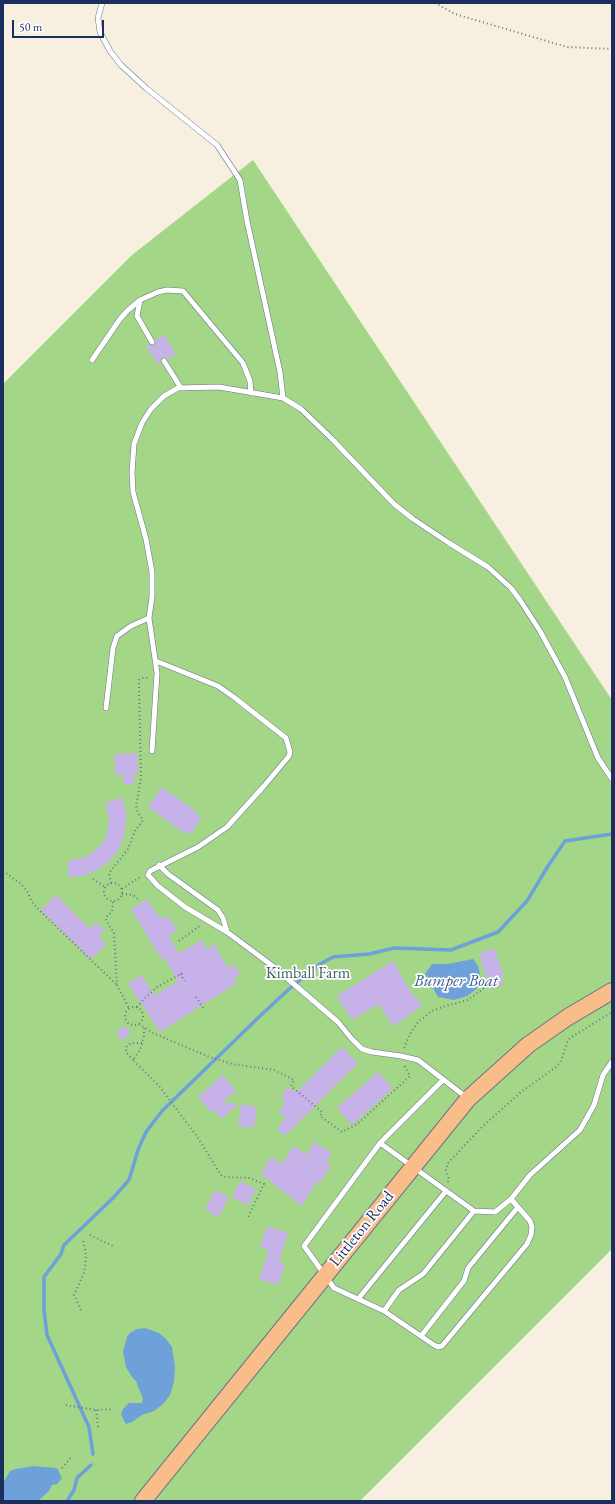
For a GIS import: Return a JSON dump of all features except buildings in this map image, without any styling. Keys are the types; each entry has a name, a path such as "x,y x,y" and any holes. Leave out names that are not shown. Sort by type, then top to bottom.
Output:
{"main road":[{"name":"Littleton Road","path":"143,1501 468,1099 528,1045 568,1016 612,991"}],"lane":[{"path":"102,3 98,18 100,32 110,51 121,66 217,145 240,180 247,221 280,372 283,398"},
{"path":"92,360 120,319 140,300 158,292 167,290 183,291 243,363 250,381 251,393"},
{"path":"140,300 137,316 152,342"},
{"path":"164,361 181,388"},
{"path":"152,751 157,678 156,661 149,618 152,597 152,572 146,539 133,492 132,452 138,432 151,409 164,396 181,388 219,387 283,398 300,409 310,417 394,504 413,519 488,567 511,588 540,631 565,677 598,758 612,779"},
{"path":"106,708 113,648 117,636 132,626 149,618"},
{"path":"156,661 218,686 286,738 290,752 289,756 264,786 227,827 198,847 159,865 150,871 148,875 158,886 185,907 227,932 274,967 338,1022 351,1038 362,1048 372,1052 418,1060 468,1099"},
{"path":"159,865 168,874 218,910 223,918 227,932"},
{"path":"380,1143 474,1211 494,1212 511,1199 530,1175 580,1130 594,1105 603,1075 612,1062"},
{"path":"443,1080 380,1143 304,1246 334,1288 384,1310 438,1347 442,1346 527,1244 531,1235 532,1227 530,1221 511,1199"},
{"path":"358,1299 446,1191"},
{"path":"421,1336 464,1280 468,1268 518,1207"},
{"path":"384,1310 399,1290 423,1274 474,1211"}],"path":[{"path":"435,3 455,14 567,47 612,49"},
{"path":"111,883 109,875 111,870 124,854 135,830 143,820 138,813 136,806 141,779 139,680 142,678 157,678"},
{"path":"3,871 21,884 27,890 32,902 39,910 117,985 129,1008"},
{"path":"122,889 150,871"},
{"path":"93,879 105,887"},
{"path":"111,883 116,883 122,889 121,898 113,902 108,901 103,893 105,887 111,883"},
{"path":"122,894 133,895 140,901"},
{"path":"113,902 113,909 106,920 114,933 117,985"},
{"path":"178,941 209,921"},
{"path":"137,1007 143,1014 143,1019 140,1024 136,1026 131,1025 126,1021 124,1015 129,1008 137,1007 158,987 184,972"},
{"path":"180,974 185,981"},
{"path":"140,1024 153,1033 207,1056 232,1064 274,1070 294,1080 291,1086 322,1112 320,1116 342,1132 357,1124 410,1076 401,1056 410,1034 418,1022 436,1009 472,998 488,984"},
{"path":"196,997 203,1008"},
{"path":"446,1191 449,1179 446,1170 448,1163 460,1149 521,1092 555,1068 561,1061 570,1038 612,1012"},
{"path":"133,1060 138,1054 142,1043 144,1028"},
{"path":"142,1043 131,1043 126,1047 126,1052 159,1086 196,1135 221,1175 226,1177 249,1178 264,1184 248,1217"},
{"path":"90,1235 115,1247"},
{"path":"81,1310 74,1295 84,1273 85,1267 86,1254 83,1240"},
{"path":"66,1405 96,1410 114,1409"},
{"path":"96,1410 98,1427"},
{"path":"62,1468 72,1456"}],"green space":[{"name":"Kimball Farm","path":"253,160 612,700 612,1249 360,1501 3,1501 3,384 132,255"}],"water":[{"name":"Bumper Boat","path":"473,959 478,966 482,983 467,996 454,1000 438,997 425,974 432,964 448,964"},
{"path":"145,1328 159,1333 172,1347 175,1367 174,1382 170,1395 164,1403 154,1411 142,1415 126,1424 121,1414 123,1409 129,1403 142,1403 143,1399 136,1381 126,1367 123,1352 127,1337 130,1333 137,1329"},
{"path":"33,1466 57,1468 62,1478 57,1484 52,1485 49,1491 38,1501 3,1501 3,1483 10,1471"}],"waterway":[{"path":"93,1454 89,1427 47,1335 44,1310 44,1277 61,1254 64,1245 114,1197 129,1180 138,1150 146,1132 162,1111 260,1016 288,990 320,964 333,957 369,954 394,948 451,950 498,932 527,901 565,841 612,834"},
{"path":"67,1501 74,1490 77,1478 91,1465"}]}
